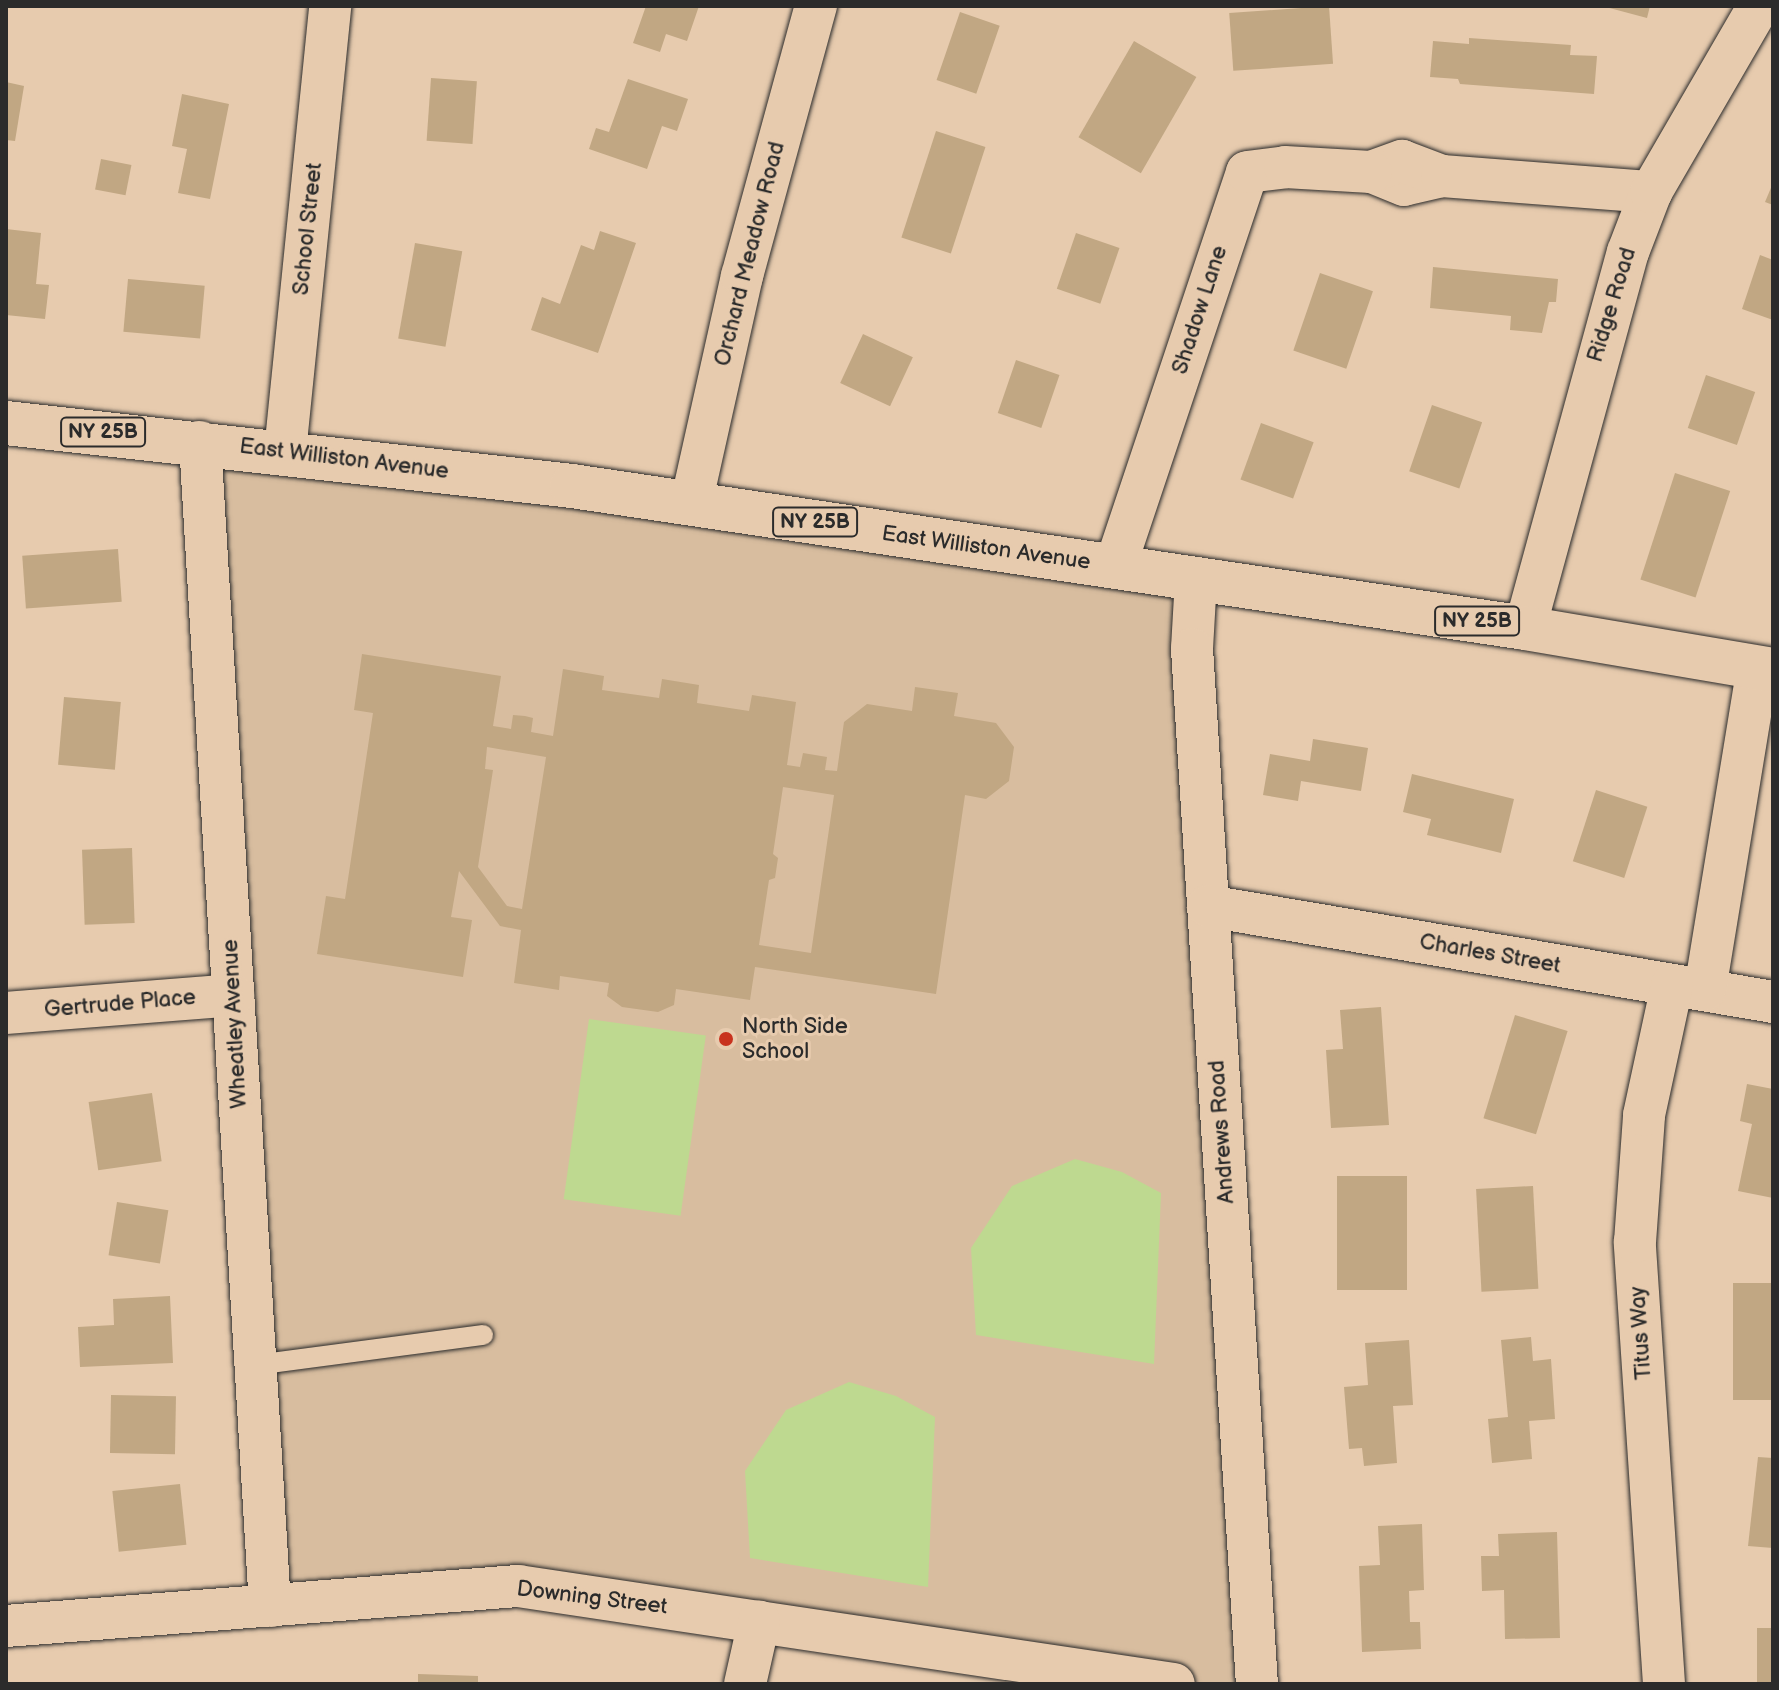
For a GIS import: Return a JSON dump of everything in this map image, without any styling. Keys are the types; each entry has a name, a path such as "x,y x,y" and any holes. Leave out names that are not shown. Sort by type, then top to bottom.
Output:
{"main road":[{"name":"East Williston Avenue","path":"6,423 285,452 691,504 1768,664"}],"street":[{"name":"Orchard Meadow Road","path":"691,504 742,276 816,6"},
{"name":"Ridge Road","path":"1525,628 1603,327 1651,192 1759,6"},
{"name":"School Street","path":"285,452 323,7"},
{"name":"Shadow Lane","path":"1115,567 1247,172 1285,167 1371,172 1402,161 1442,176 1651,192"},
{"name":"Wheatley Avenue","path":"200,442 270,1606"},
{"name":"Andrews Road","path":"1196,579 1192,649 1257,1684"},
{"name":"Titus Way","path":"1664,1684 1635,1242 1644,1115 1689,988 1768,664"},
{"name":"Charles Street","path":"1208,906 1773,1002"},
{"name":"Gertrude Place","path":"6,1013 233,995"},
{"name":"Downing Street","path":"6,1626 518,1586 1174,1684"},
{"path":"745,1684 759,1622"}],"lane":[{"path":"255,1365 483,1335"}],"shaded area":[{"name":"North Side School","path":"200,442 1196,579 1257,1684 1174,1684 593,1594 270,1606"}],"green space":[{"path":"589,1019 706,1035 681,1216 564,1199"},
{"path":"1075,1159 1122,1172 1161,1193 1154,1364 976,1335 971,1248 1012,1186"},
{"path":"849,1382 896,1396 935,1417 928,1587 750,1558 745,1471 786,1410"}],"building":[{"path":"646,6 699,6 687,41 666,34 660,52 633,43"},
{"path":"1329,6 1333,64 1233,71 1229,13"},
{"path":"1602,6 1650,6 1647,18"},
{"path":"960,12 1000,26 976,94 937,80"},
{"path":"1469,38 1571,45 1570,55 1597,56 1594,94 1460,84 1458,79 1430,77 1433,41 1469,44"},
{"path":"1134,41 1196,77 1141,173 1078,137"},
{"path":"431,78 477,81 472,144 427,141"},
{"path":"628,79 688,99 677,131 662,126 647,169 589,149 596,128 609,132"},
{"path":"6,82 24,86 15,141 6,140"},
{"path":"182,94 229,104 210,199 178,193 187,149 172,146"},
{"path":"936,131 985,147 951,254 901,238"},
{"path":"101,159 131,165 126,195 95,189"},
{"path":"1773,183 1773,205 1765,202"},
{"path":"6,229 41,233 36,284 49,285 45,319 6,315"},
{"path":"600,231 636,243 598,353 531,330 542,297 560,304 581,245 594,250"},
{"path":"1076,233 1119,248 1100,304 1057,289"},
{"path":"415,243 462,251 445,347 398,339"},
{"path":"1760,255 1773,260 1773,320 1742,309"},
{"path":"1433,267 1558,279 1556,302 1549,302 1542,333 1510,330 1511,316 1430,308"},
{"path":"1320,273 1373,291 1346,369 1293,351"},
{"path":"128,279 205,286 200,339 123,332"},
{"path":"863,334 913,357 890,406 840,383"},
{"path":"1016,360 1059,375 1041,428 998,413"},
{"path":"1706,375 1755,392 1737,445 1688,428"},
{"path":"1432,405 1482,422 1459,488 1409,471"},
{"path":"1261,423 1314,442 1293,499 1240,479"},
{"path":"1675,473 1730,491 1696,597 1640,580"},
{"path":"118,549 122,602 26,609 22,556"},
{"path":"362,654 501,676 493,726 511,729 513,715 525,716 533,718 531,732 553,736 563,669 604,676 602,690 659,698 662,679 699,685 697,703 749,711 752,695 796,702 787,765 800,767 803,753 827,757 825,770 837,771 844,722 867,704 912,711 915,687 958,693 954,716 996,723 1014,747 1009,781 986,799 965,795 936,994 755,967 750,1000 676,989 674,1005 658,1012 622,1007 607,996 609,983 560,976 559,990 514,983 521,930 500,926 459,871 451,917 472,920 463,977 317,954 326,896 345,899 373,713 354,710","holes":["487,747 546,757 522,909 507,906 478,867 493,770 485,769","783,787 834,795 811,953 759,945 769,880 775,878 778,858 773,854"]},
{"path":"64,697 121,702 115,770 58,765"},
{"path":"1313,739 1368,748 1361,791 1301,781 1298,801 1263,795 1270,754 1310,761"},
{"path":"1412,774 1514,799 1501,853 1427,835 1431,819 1403,812"},
{"path":"1596,790 1647,807 1624,878 1573,861"},
{"path":"132,848 135,923 85,925 82,850"},
{"path":"1381,1007 1389,1125 1331,1128 1326,1050 1343,1049 1340,1010"},
{"path":"1515,1015 1568,1031 1536,1134 1483,1118"},
{"path":"1747,1084 1773,1089 1773,1198 1738,1191 1752,1124 1740,1121"},
{"path":"152,1093 162,1161 98,1170 89,1102"},
{"path":"1337,1176 1407,1176 1407,1290 1337,1290"},
{"path":"1533,1186 1538,1289 1481,1292 1476,1189"},
{"path":"117,1202 168,1210 160,1263 109,1255"},
{"path":"1733,1283 1773,1283 1773,1400 1733,1400"},
{"path":"170,1296 173,1363 80,1367 78,1327 114,1325 113,1299"},
{"path":"1531,1337 1533,1361 1551,1359 1555,1419 1529,1421 1532,1459 1492,1463 1488,1419 1508,1417 1501,1340"},
{"path":"1409,1340 1413,1405 1393,1406 1397,1463 1364,1466 1362,1448 1349,1449 1344,1387 1368,1385 1365,1343"},
{"path":"111,1395 176,1396 175,1454 110,1453"},
{"path":"1758,1457 1773,1458 1773,1548 1748,1546"},
{"path":"180,1484 186,1545 119,1552 112,1491"},
{"path":"1422,1524 1424,1590 1409,1591 1410,1622 1420,1622 1421,1649 1362,1652 1359,1566 1380,1565 1378,1526"},
{"path":"1557,1532 1560,1638 1505,1639 1504,1590 1482,1591 1481,1556 1499,1556 1498,1534"},
{"path":"1757,1628 1773,1628 1773,1684 1757,1684"},
{"path":"418,1674 478,1676 478,1684 418,1684"}],"place":[{"name":"North Side School","path":"726,1039"}]}
